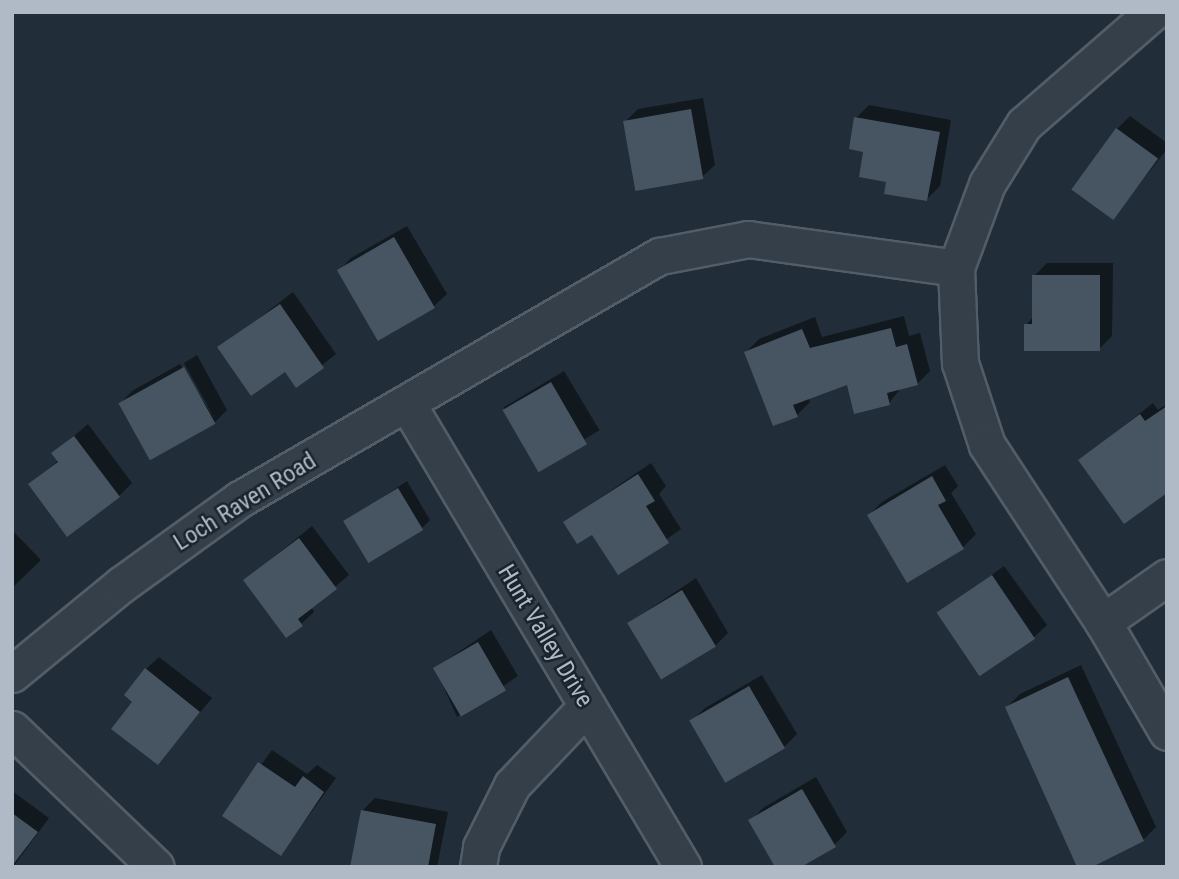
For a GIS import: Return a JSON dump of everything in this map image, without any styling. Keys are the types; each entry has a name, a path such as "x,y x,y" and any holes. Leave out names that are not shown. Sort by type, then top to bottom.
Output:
{"street":[{"path":"1153,12 1024,124 988,184 956,268 960,363 987,445 1103,622 1167,732"},
{"name":"Loch Raven Road","path":"12,674 122,584 240,499 408,405 492,351 660,256 748,239 956,268"},
{"name":"Hunt Valley Drive","path":"408,405 683,867"},
{"path":"1103,622 1167,577"},
{"path":"478,867 481,847 512,785 587,706"},
{"path":"12,729 156,867"}],"building":[{"path":"691,109 703,179 635,191 623,121"},
{"path":"854,117 940,132 927,201 884,194 886,182 859,177 863,152 849,149"},
{"path":"1116,128 1158,159 1113,220 1071,189"},
{"path":"394,237 435,308 378,341 337,270"},
{"path":"1032,275 1100,275 1100,351 1024,351 1024,324 1032,324"},
{"path":"280,304 324,368 296,388 285,372 251,396 217,347"},
{"path":"891,328 896,347 907,344 918,385 887,393 890,405 854,414 847,385 793,405 798,417 773,426 744,352 802,329 810,348"},
{"path":"184,367 216,424 150,460 118,403"},
{"path":"551,382 587,444 539,472 503,410"},
{"path":"1167,406 1167,493 1124,524 1078,460 1140,414 1145,421"},
{"path":"74,436 120,497 67,537 28,484 58,462 51,453"},
{"path":"638,474 655,501 646,506 669,543 618,575 592,535 577,544 563,522"},
{"path":"932,476 946,501 938,505 964,549 907,583 867,515"},
{"path":"398,488 423,530 368,563 343,521"},
{"path":"299,538 337,589 298,619 303,626 286,638 243,580"},
{"path":"992,575 1035,639 980,676 936,612"},
{"path":"682,590 716,647 661,680 627,623"},
{"path":"478,642 506,690 461,716 433,668"},
{"path":"145,668 200,712 158,765 111,729 132,702 124,695"},
{"path":"1068,677 1144,841 1092,867 1077,867 1005,707"},
{"path":"749,686 785,748 725,783 689,720"},
{"path":"258,762 295,787 303,776 324,792 281,856 222,816"},
{"path":"802,789 836,847 801,867 775,867 748,820"},
{"path":"361,810 436,824 428,867 350,867"},
{"path":"12,813 38,832 12,866"}]}
